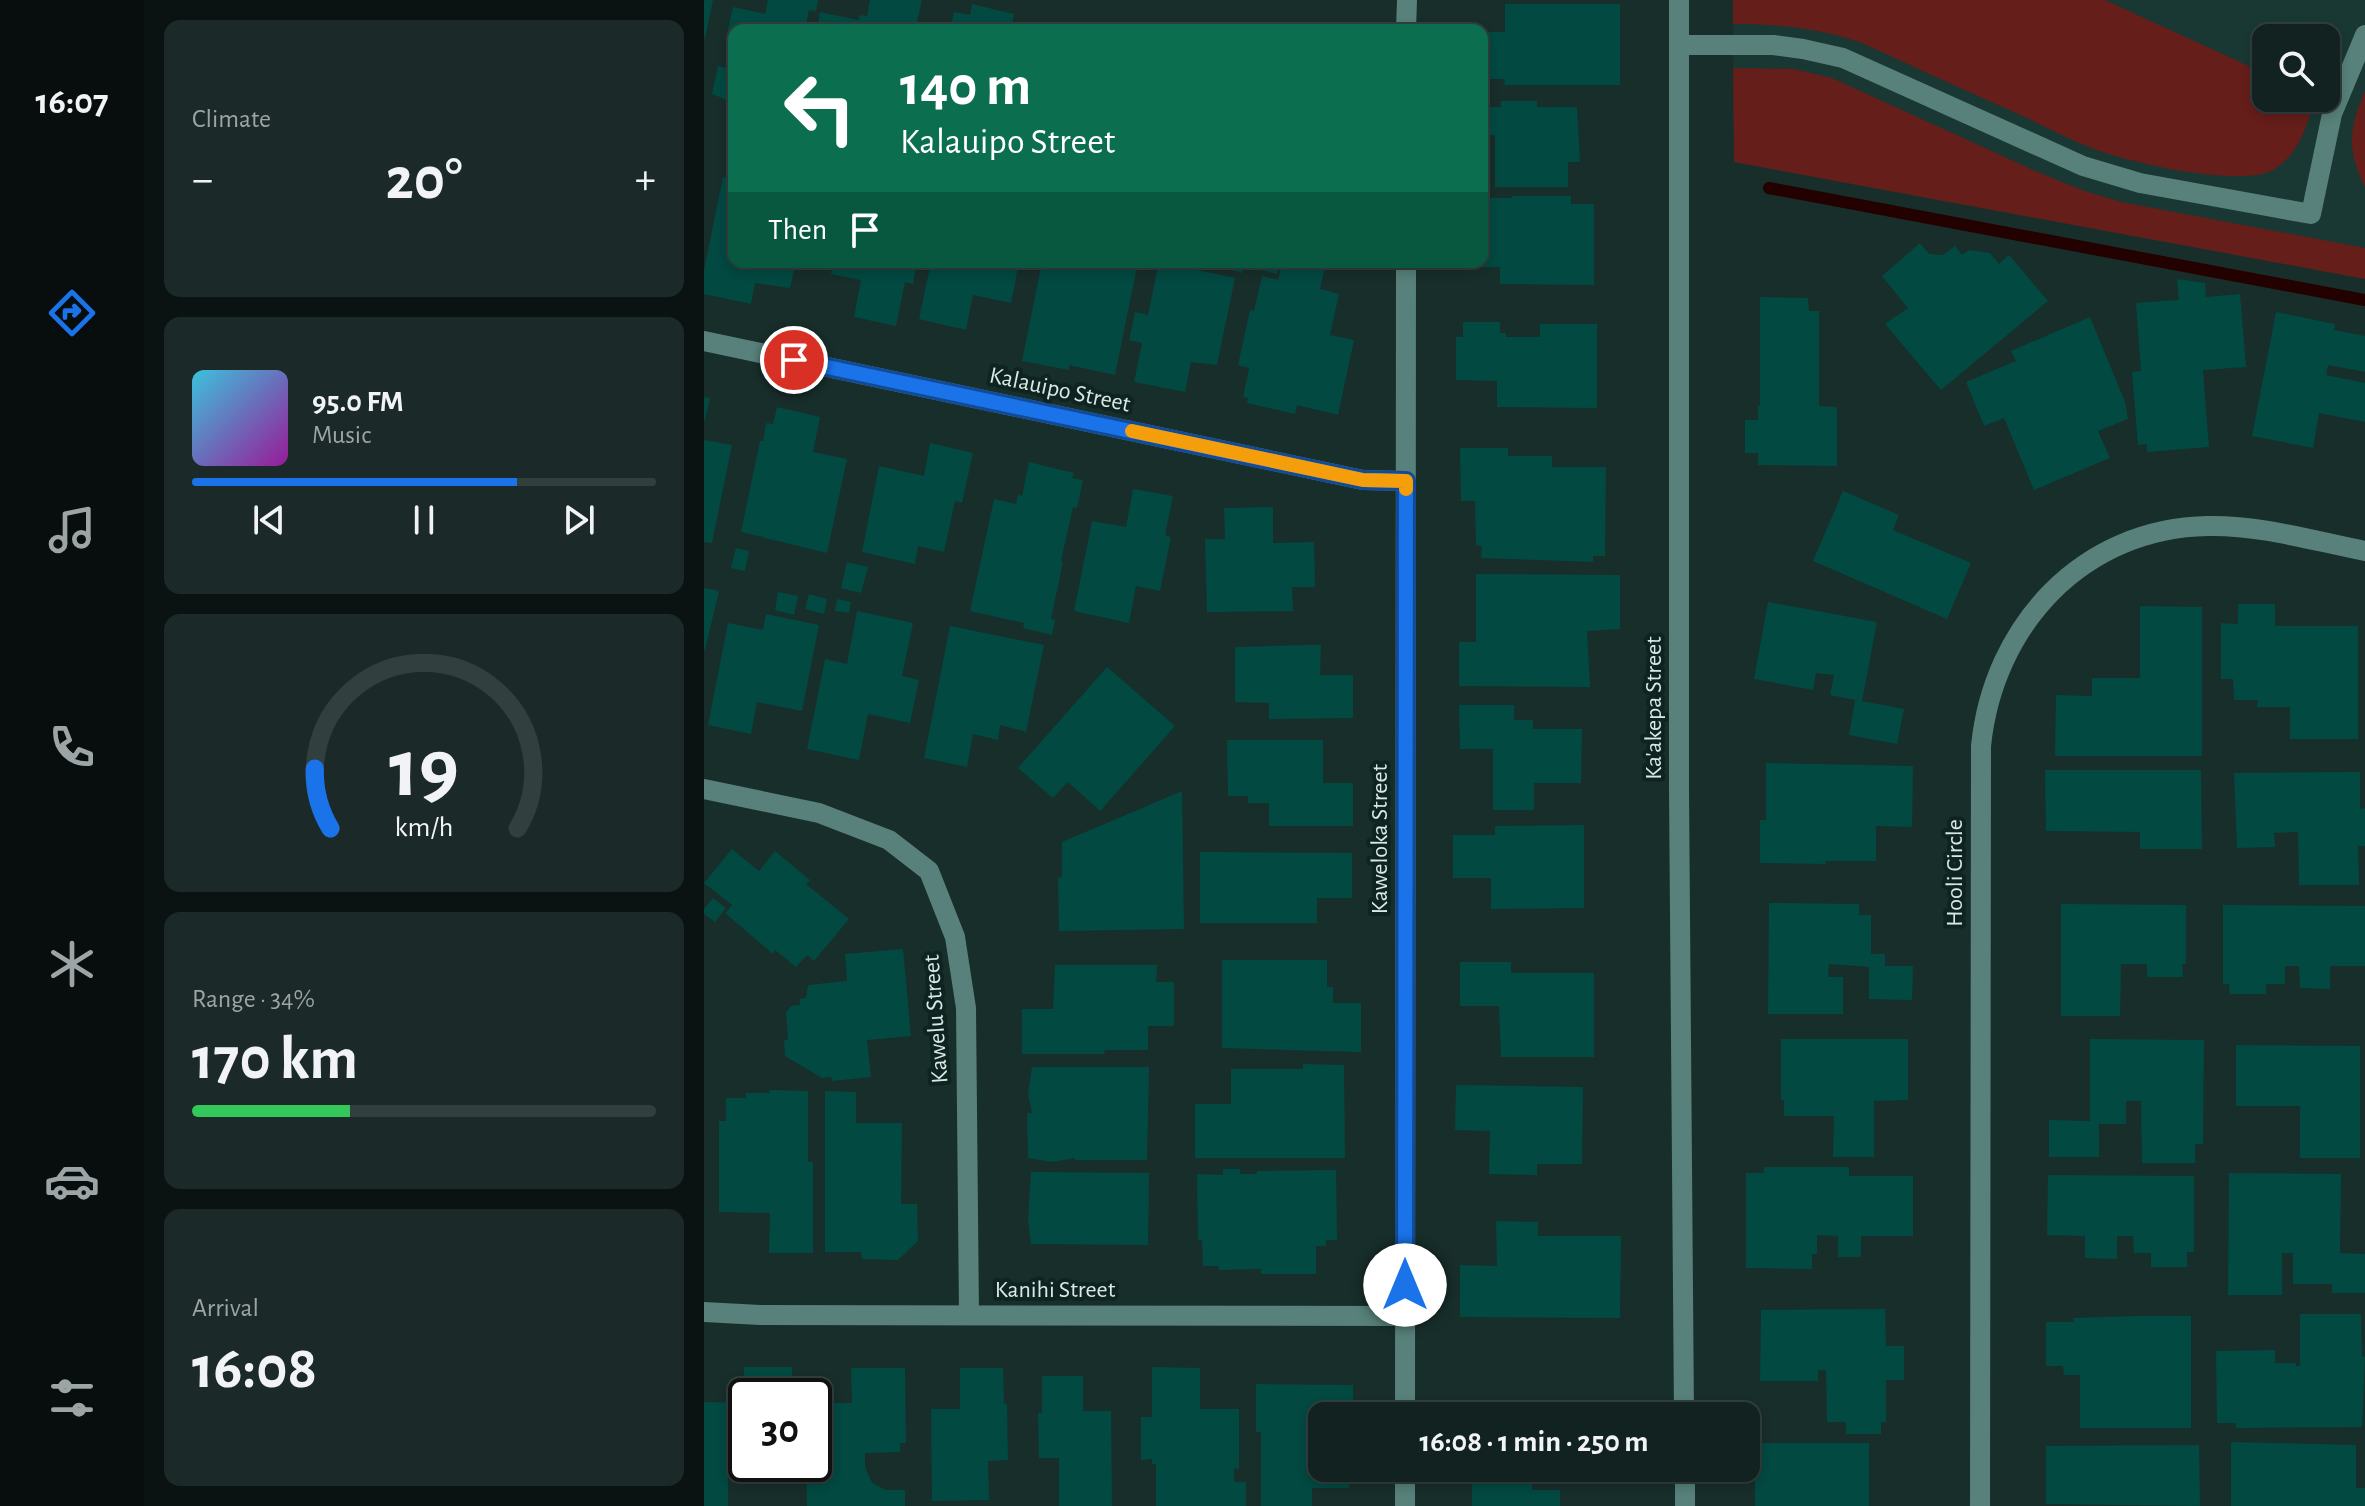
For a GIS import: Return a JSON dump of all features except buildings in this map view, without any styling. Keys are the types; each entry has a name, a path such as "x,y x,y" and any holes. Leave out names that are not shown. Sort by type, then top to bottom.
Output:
{"street":[{"path":"1406,24 1407,0"},
{"name":"Ka'akepa Street","path":"1679,0 1679,805 1684,1402"},
{"path":"1679,45 1773,45 1843,58 2083,166 2140,183 2311,214 2332,114 2365,35"},
{"name":"Kaweloka Street","path":"1405,1402 1406,268"},
{"name":"Kalauipo Street","path":"704,341 1363,480 1406,481"},
{"name":"Hooli Circle","path":"1980,1506 1981,746 1987,702 2001,664 2034,610 2060,583 2096,557 2130,541 2185,527 2228,526 2365,551"},
{"name":"Kawelu Street","path":"704,789 819,813 889,840 929,871 955,937 966,1008 969,1315"},
{"name":"Kanihi Street","path":"704,1312 1405,1316"},
{"path":"1405,1482 1405,1506"},
{"path":"1685,1482 1685,1506"}],"shaded area":[{"path":"1733,0 2365,0 2365,279 1734,162"},
{"path":"1733,0 2105,0 2252,68 2252,112 2310,112 2296,147 2273,170 2239,176 2191,172 2122,158 2085,145 1862,43 1799,28 1733,24"},
{"path":"1733,68 1794,69 1832,78 2033,170 2121,202 2365,248 2365,279 1734,162"},
{"path":"2365,91 2365,187 2352,150 2352,139"}],"waterway":[{"path":"1769,188 2365,300"}],"slow traffic":[{"path":"1132,431 1363,480 1406,481 1406,489"}],"route":[{"path":"794,360 1363,480 1406,481 1405,1285"}]}
